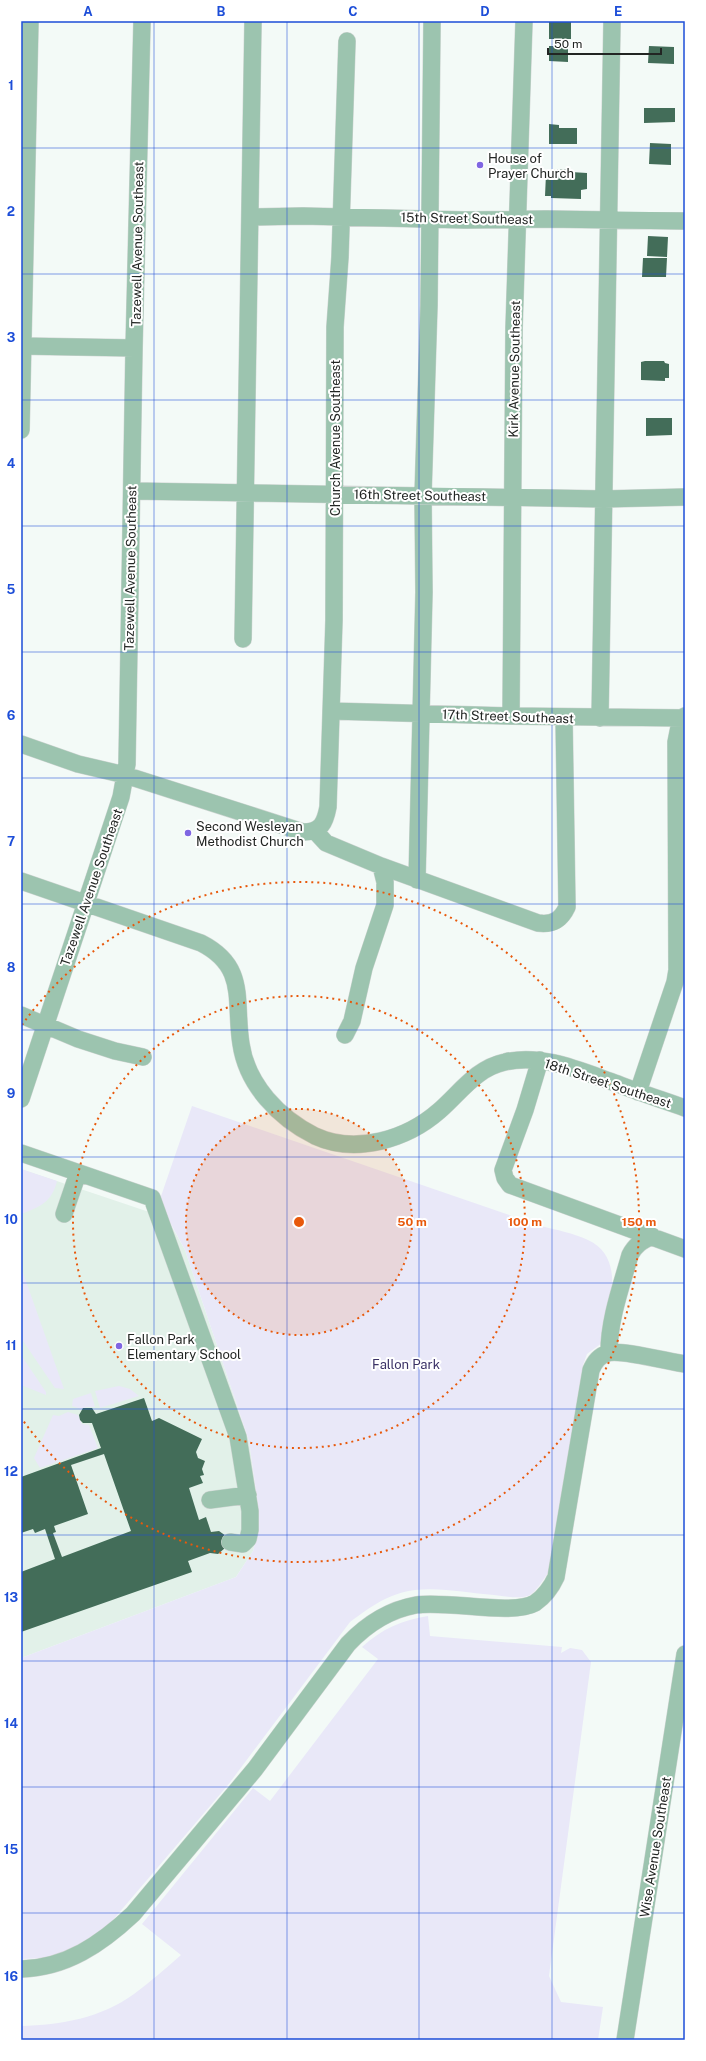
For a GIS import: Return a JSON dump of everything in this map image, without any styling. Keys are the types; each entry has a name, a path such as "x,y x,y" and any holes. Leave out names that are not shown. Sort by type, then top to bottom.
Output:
{"street":[{"path":"21,430 30,21"},
{"name":"Tazewell Avenue Southeast","path":"21,1099 120,798 127,764 134,348 142,21"},
{"path":"243,639 253,21"},
{"path":"417,880 424,592 423,495 432,21"},
{"name":"Kirk Avenue Southeast","path":"511,716 514,328 524,21"},
{"path":"600,718 607,234 609,221 612,21"},
{"name":"Church Avenue Southeast","path":"315,831 325,821 328,807 331,711 335,327 341,216 347,41"},
{"name":"15th Street Southeast","path":"250,217 341,216 465,220 518,219 685,221"},
{"path":"22,346 134,348"},
{"name":"16th Street Southeast","path":"132,491 604,499 685,497"},
{"name":"17th Street Southeast","path":"331,711 600,718 685,717"},
{"path":"21,744 78,764 125,775 303,832 315,831 326,843 381,866 538,923 547,924 556,922 563,915 567,907 564,717"},
{"path":"638,1092 675,982 681,971 678,953 675,856 676,742 685,717"},
{"path":"345,1035 356,1007 364,968 385,905 385,882 381,866"},
{"name":"18th Street Southeast","path":"21,881 201,943 223,958 235,979 238,994 238,1022 241,1046 247,1067 257,1086 285,1118 299,1128 318,1137 338,1142 361,1144 380,1141 399,1135 418,1126 439,1112 476,1076 491,1066 524,1059 540,1060 581,1071 685,1108"},
{"path":"21,1015 78,1039 115,1051 143,1057"},
{"path":"540,1060 504,1170 505,1178 510,1184 685,1249"},
{"path":"21,1153 152,1198 238,1437 248,1495 250,1530 248,1539 243,1544 230,1542"},
{"path":"64,1214 78,1173"},
{"path":"609,1352 609,1339 614,1312 630,1255 642,1241 652,1236"},
{"path":"21,1969 45,1966 76,1957 112,1934 133,1914 254,1769 348,1644 361,1630 377,1619 400,1609 416,1605 438,1603 516,1608 534,1603 544,1596 556,1577 591,1370 600,1356 609,1352 685,1364"},
{"path":"210,1500 248,1495"},
{"name":"Wise Avenue Southeast","path":"625,2040 679,1739 685,1654"}],"shaded area":[{"name":"Fallon Park Elementary School","path":"21,1169 167,1218 185,1250 249,1441 258,1505 258,1531 253,1551 236,1577 21,1658"}],"green space":[{"name":"Fallon Park","path":"192,1106 541,1226 588,1240 600,1248 608,1259 612,1272 611,1302 602,1343 587,1354 583,1365 548,1573 537,1589 528,1596 520,1597 445,1590 415,1590 396,1594 358,1616 350,1622 228,1785 106,1928 77,1947 49,1958 21,1959 21,1658 236,1577 253,1551 258,1531 258,1505 249,1441 185,1250 159,1202"},
{"path":"21,1169 57,1181 52,1194 44,1203 21,1214"},
{"path":"21,1267 64,1389 55,1388 21,1338"},
{"path":"21,1355 46,1392 46,1395 21,1385"},
{"path":"119,1386 130,1389 139,1396 100,1408 95,1391"},
{"path":"91,1393 95,1407 81,1409 72,1406 73,1399"},
{"path":"68,1412 78,1415 82,1424 89,1425 98,1448 40,1468 34,1458 53,1415 59,1416"},
{"path":"428,1616 430,1636 562,1647 561,1653 570,1648 582,1650 591,1662 549,1976 561,2002 603,2007 598,2040 21,2040 21,2026 66,2022 80,2019 108,2009 134,1994 181,1955 142,1924 253,1788 270,1801 378,1659 362,1647 377,1635 393,1626"}],"building":[{"path":"549,21 571,21 571,39 549,39"},
{"path":"549,46 568,46 568,62 549,61"},
{"path":"649,46 674,47 674,64 648,63"},
{"path":"644,108 675,108 675,122 644,123"},
{"path":"549,124 559,125 559,128 577,128 577,144 549,144"},
{"path":"650,143 671,144 671,165 649,164"},
{"path":"554,169 571,169 571,172 587,173 587,189 581,190 581,199 551,198 551,196 545,196 546,174 551,174 551,172 554,172"},
{"path":"648,236 668,237 667,257 647,256"},
{"path":"643,258 667,258 666,277 642,277"},
{"path":"664,361 665,363 669,364 669,378 665,378 665,381 641,380 641,362"},
{"path":"646,418 672,418 672,435 646,436"},
{"path":"144,1398 152,1421 159,1418 202,1439 196,1452 198,1458 205,1461 202,1469 204,1475 200,1476 203,1483 189,1488 199,1520 206,1517 211,1532 219,1531 226,1536 225,1548 218,1554 210,1553 188,1561 192,1572 21,1632 21,1572 55,1559 45,1529 35,1533 33,1529 21,1533 21,1477 101,1448 92,1423 83,1423 80,1420 79,1415 83,1408 92,1408 96,1414","holes":["104,1454 131,1531 62,1557 53,1533 56,1532 54,1526 88,1514 71,1465"]}],"place":[{"name":"House of Prayer Church","path":"480,165"},
{"name":"Second Wesleyan Methodist Church","path":"188,833"},
{"name":"Fallon Park Elementary School","path":"119,1346"}]}
